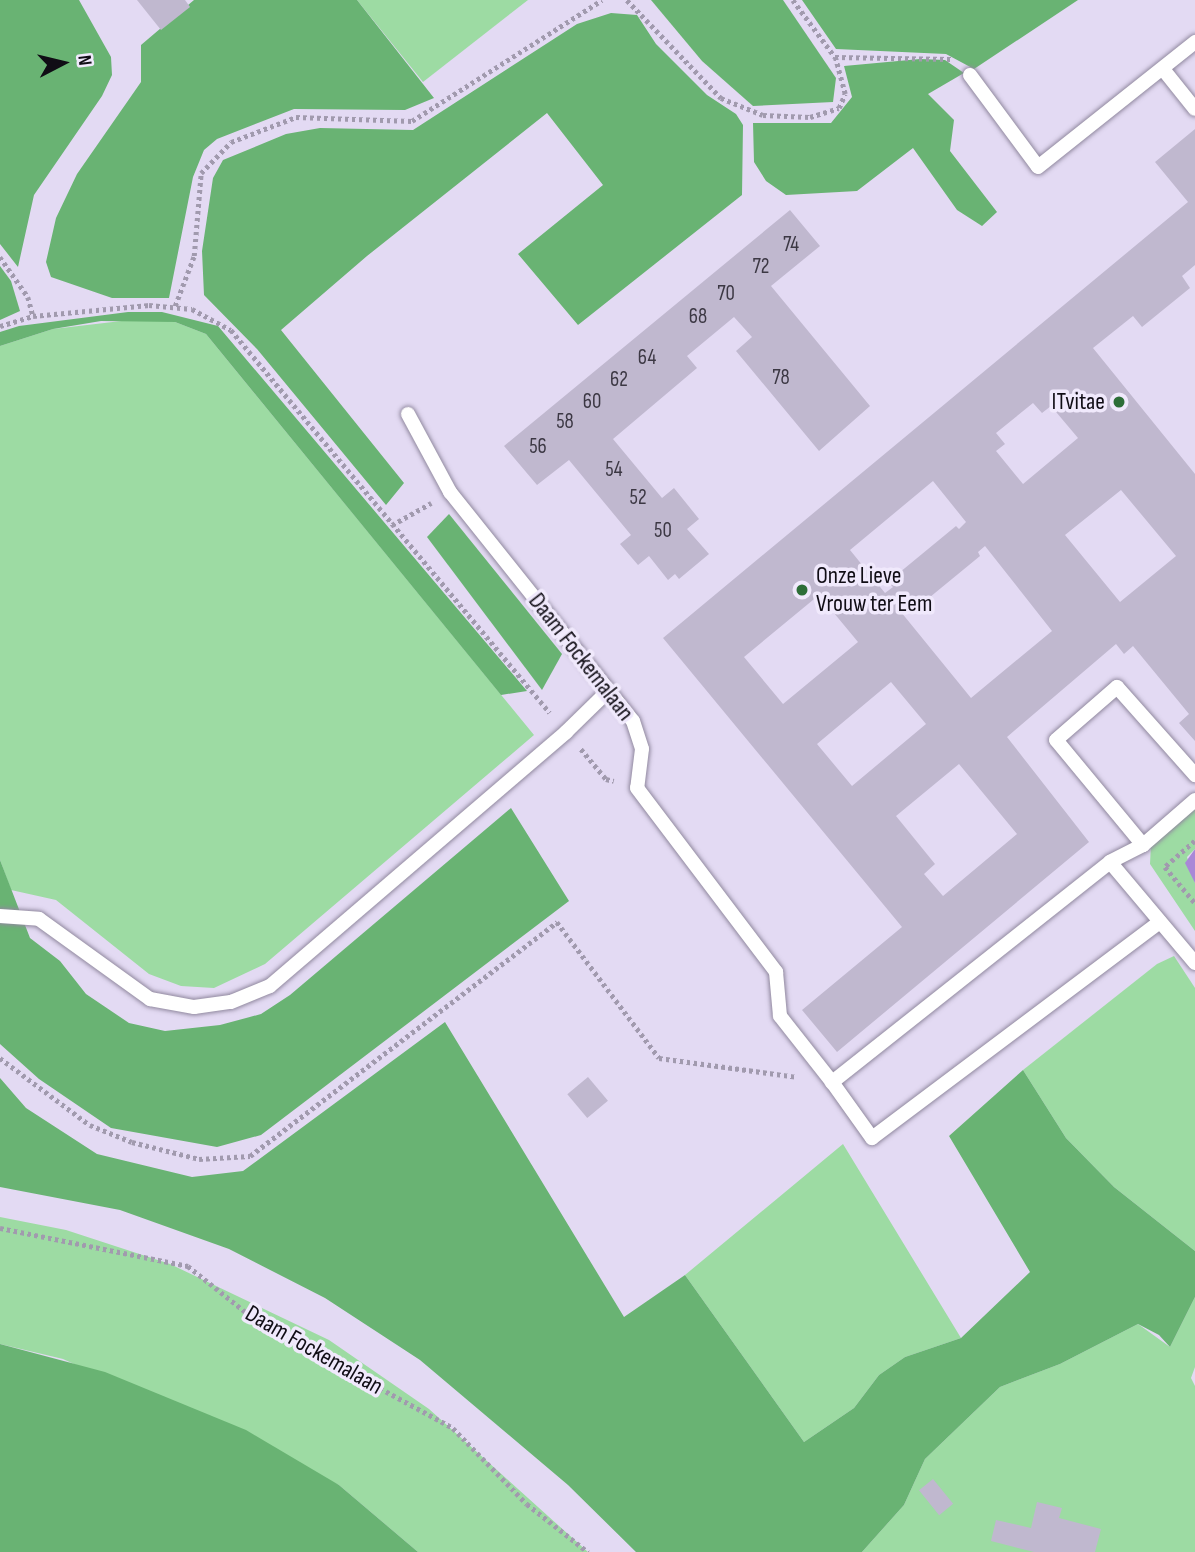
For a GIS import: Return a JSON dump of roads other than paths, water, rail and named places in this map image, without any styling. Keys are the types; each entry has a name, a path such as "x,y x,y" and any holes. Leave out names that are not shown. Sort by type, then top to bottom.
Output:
{"lane":[{"path":"970,75 1038,167 1195,42"},
{"path":"1163,69 1195,109"},
{"name":"Daam Fockemalaan","path":"408,414 450,492 634,721 639,740 637,788 775,972 780,1016 832,1082"},
{"path":"1143,845 1056,740 1117,687 1195,775"},
{"path":"0,916 39,919 150,999 194,1007 231,1002 270,986 566,732 609,690"},
{"path":"1160,922 873,1138 832,1082 1110,862 1143,845 1195,800"},
{"path":"1110,862 1195,963"}],"place":[{"name":"ITvitae","path":"1119,402"},
{"name":"Onze Lieve Vrouw ter Eem","path":"802,590"}]}
